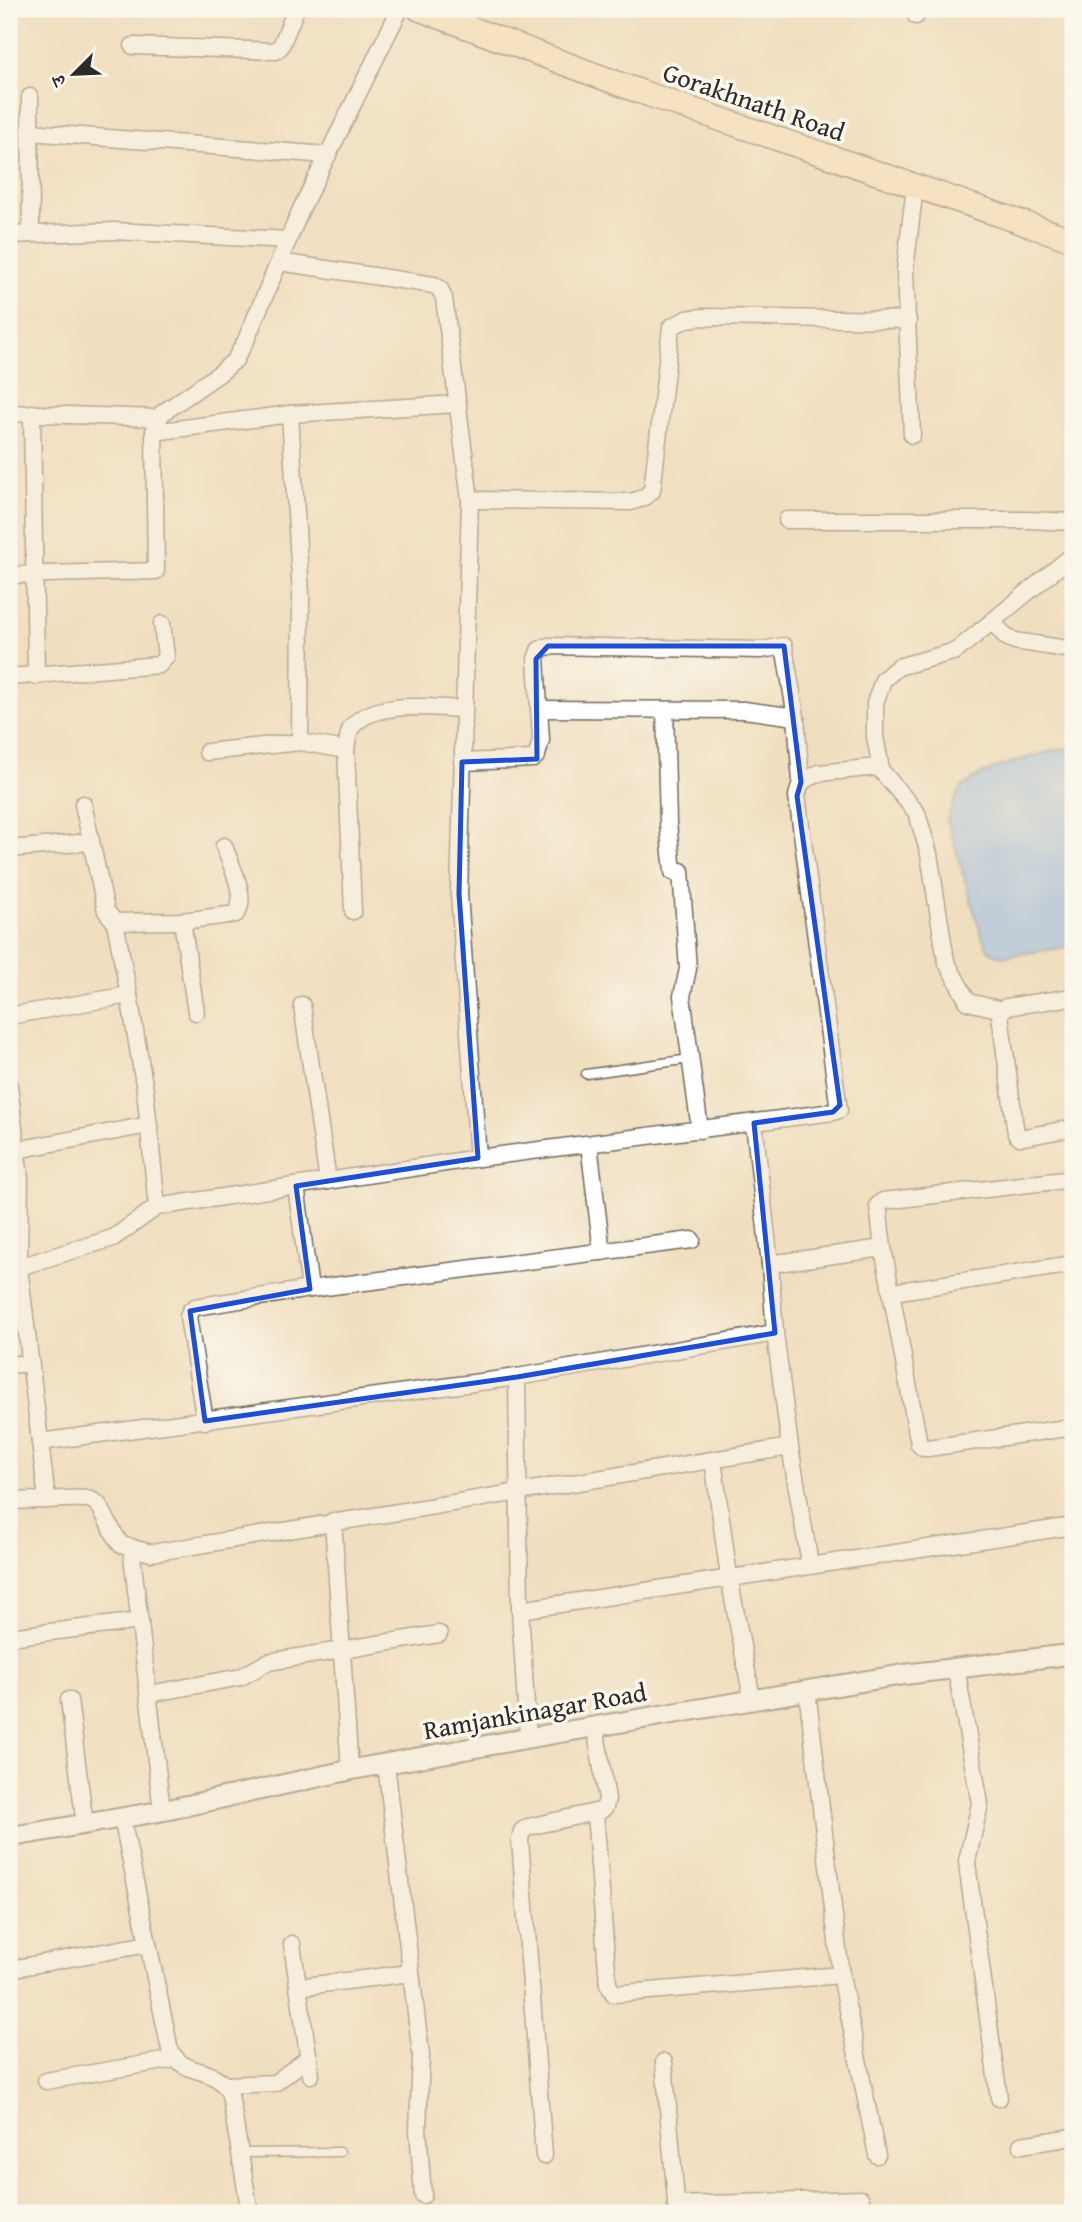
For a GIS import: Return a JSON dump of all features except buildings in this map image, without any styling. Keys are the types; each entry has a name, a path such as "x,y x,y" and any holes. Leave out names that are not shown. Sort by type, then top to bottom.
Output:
{"main road":[{"name":"Gorakhnath Road","path":"419,9 443,13 641,92 1073,240"}],"street":[{"path":"133,46 276,51 281,46 296,9"},
{"path":"156,425 234,360 246,341 288,240 400,9"},
{"path":"30,97 31,234"},
{"path":"30,132 328,155"},
{"path":"912,435 905,270 915,186"},
{"path":"9,235 114,231 288,240"},
{"path":"279,262 434,285 440,289 444,298 470,500 459,894 478,1158"},
{"path":"470,500 631,502 652,491 671,327 687,320 703,317 908,320"},
{"path":"9,413 156,425 458,404"},
{"path":"32,413 36,676"},
{"path":"290,414 301,595 300,743"},
{"path":"9,575 156,571 156,425"},
{"path":"787,520 1073,522"},
{"path":"878,767 880,762 875,737 875,703 883,680 898,667 956,650 1073,555"},
{"path":"992,621 1006,637 1015,641 1073,650"},
{"path":"9,677 159,665 166,657 162,624"},
{"path":"19,1267 106,1241 130,1228 158,1207 478,1158 839,1110 797,796 802,782 796,717 784,646 761,650 548,646 539,650 537,659 541,740 535,758 462,762"},
{"path":"353,911 346,750 351,729 365,718 387,708 464,709"},
{"path":"539,709 744,710 796,717"},
{"path":"665,710 668,823 677,872 688,969 682,996 700,1129"},
{"path":"207,752 300,743 346,750"},
{"path":"802,782 819,774 878,767"},
{"path":"878,767 917,813 929,854 946,961 968,1002 1002,1010 1073,998"},
{"path":"83,804 106,911 115,922 129,995 149,1125 158,1207"},
{"path":"9,849 91,842"},
{"path":"115,922 182,921 236,914 241,908 241,897 223,846"},
{"path":"182,921 195,1012"},
{"path":"9,1016 129,995"},
{"path":"302,1005 328,1181"},
{"path":"1002,1010 1000,1015 1016,1134 1024,1138 1073,1128"},
{"path":"9,1085 20,1179 19,1267 47,1500"},
{"path":"754,1122 775,1333 790,1447 810,1564"},
{"path":"16,1150 149,1125"},
{"path":"589,1144 602,1252"},
{"path":"1073,1179 883,1201 878,1205 883,1248 919,1444 923,1448 1073,1427"},
{"path":"296,1186 310,1289"},
{"path":"205,1421 188,1317 195,1307 310,1289 692,1240"},
{"path":"770,1264 883,1248"},
{"path":"893,1292 1073,1264"},
{"path":"40,1441 205,1421 517,1377 775,1333"},
{"path":"9,1365 30,1363"},
{"path":"517,1377 520,1610 528,1738"},
{"path":"9,1501 86,1497 95,1500 102,1507 110,1528 121,1545 151,1553 790,1447"},
{"path":"713,1460 729,1577 752,1699"},
{"path":"333,1521 350,1770"},
{"path":"520,1610 1073,1526"},
{"path":"131,1547 162,1811"},
{"path":"9,1637 139,1621"},
{"path":"149,1694 241,1677 268,1662 439,1634"},
{"name":"Ramjankinagar Road","path":"9,1838 162,1811 350,1770 752,1699 956,1668 1073,1654"},
{"path":"956,1668 980,1804 967,1861 999,2098"},
{"path":"807,1690 841,1975 877,2155"},
{"path":"69,1700 85,1825"},
{"path":"544,2156 520,1840 522,1831 528,1827 595,1812 605,1807 607,1799 596,1726"},
{"path":"386,1764 421,2055 418,2121 423,2195"},
{"path":"595,1812 608,1984 614,1994 841,1975"},
{"path":"122,1818 170,2050 175,2059 189,2068 213,2075 226,2085 230,2094 250,2213"},
{"path":"10,1969 148,1944"},
{"path":"292,1944 311,2076"},
{"path":"298,1987 411,1973"},
{"path":"226,2085 275,2083 309,2057"},
{"path":"46,2081 175,2059"},
{"path":"664,2062 676,2209 861,2199"},
{"path":"1021,2145 1073,2137"}],"lane":[{"path":"586,1074 690,1059"},
{"path":"240,2152 340,2152"}],"highlighted area":[{"path":"548,646 784,646 801,782 797,796 840,1105 833,1112 754,1123 775,1333 517,1377 205,1421 190,1311 310,1289 296,1186 478,1158 459,894 462,762 537,759 536,659"}],"water":[{"path":"1060,749 1073,749 1073,946 1002,957 989,951 981,934 947,819 955,799 970,781 1008,764"}]}
